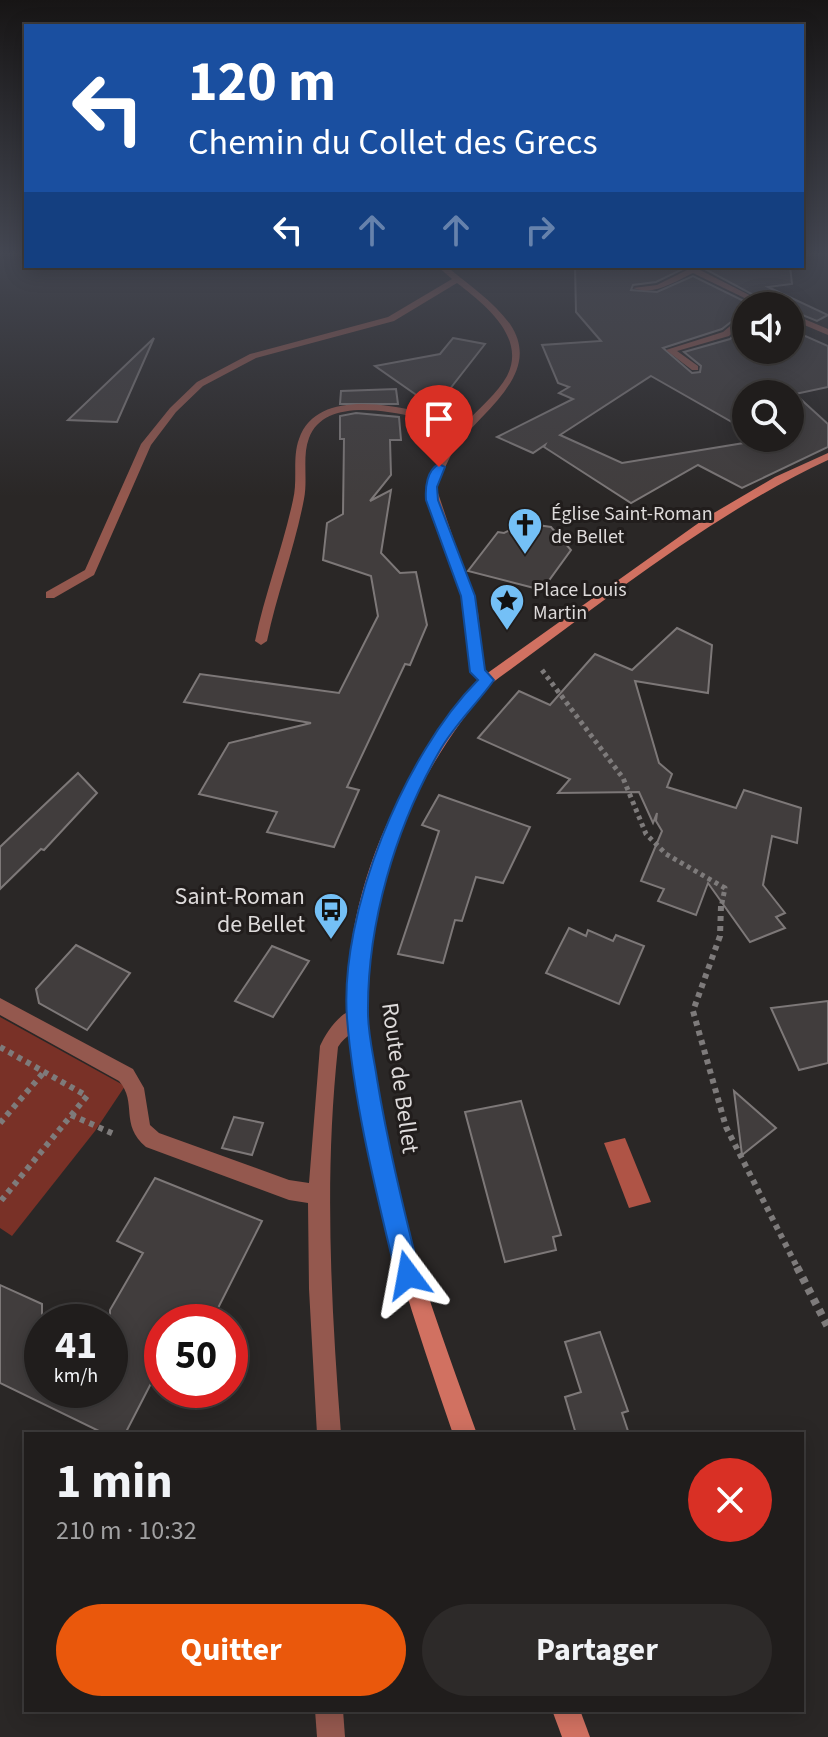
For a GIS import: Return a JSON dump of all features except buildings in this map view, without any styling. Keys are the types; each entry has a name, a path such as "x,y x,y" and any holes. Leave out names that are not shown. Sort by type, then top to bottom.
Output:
{"main road":[{"name":"Route de Bellet","path":"464,1432 408,1275 376,1141 357,1017 358,974 369,911 397,820 432,750 464,703 487,680 583,614 711,519 779,479 828,456"},
{"path":"567,1712 576,1737"}],"street":[{"path":"50,595 90,572 146,444 173,410 200,384 253,356 331,335"},
{"path":"487,680 478,672 472,612 456,558 436,512 431,487 450,448 511,377 516,366 517,345 513,335"},
{"path":"695,368 670,350 722,335"},
{"path":"261,641 300,495 305,438 315,422 347,408 370,407 468,428"},
{"path":"0,1006 126,1075 138,1092 142,1131 153,1140 289,1190 318,1194"},
{"path":"329,1432 319,1293 318,1194 329,1046 337,1032 357,1017"},
{"path":"329,1712 331,1737"}],"path":[{"path":"526,651 623,778 646,834 666,854 725,888 720,936 693,1011 726,1127 828,1327"},
{"path":"0,1048 87,1096 0,1202"},
{"path":"0,1123 44,1072"},
{"path":"71,1115 103,1132 126,1136"},
{"path":"0,1187 8,1192"}],"shaded area":[{"path":"0,1017 125,1086 95,1131 12,1236 0,1228"},
{"path":"625,1138 651,1202 629,1208 604,1143"}],"place":[{"name":"Église Saint-Roman de Bellet","path":"525,556"},
{"name":"Place Louis Martin","path":"507,632"},
{"name":"Saint-Roman de Bellet","path":"331,941"}],"route":[{"path":"408,1275 376,1141 357,1017 358,974 371,900 397,820 432,750 464,703 487,680 478,672 468,596 432,500 431,487 439,467"}]}
